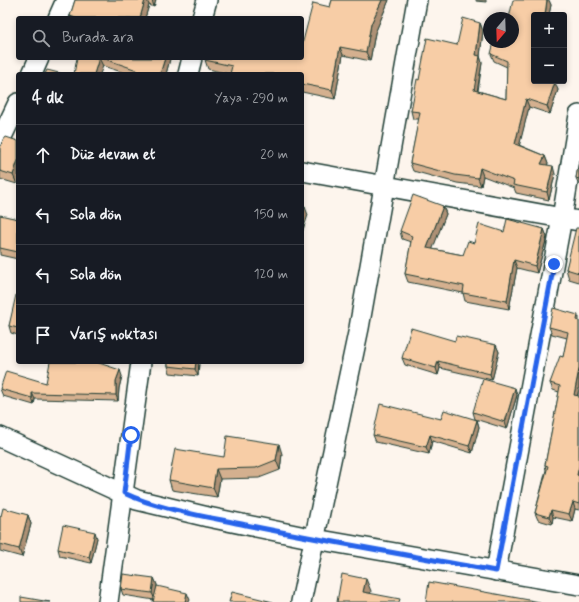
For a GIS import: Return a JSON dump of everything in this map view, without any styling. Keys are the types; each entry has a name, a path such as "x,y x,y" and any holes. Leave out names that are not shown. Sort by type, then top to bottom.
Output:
{"street":[{"path":"59,16 66,0"},
{"path":"203,16 207,0"},
{"path":"301,602 359,328 417,0"},
{"path":"33,72 38,60"},
{"path":"188,72 192,60"},
{"path":"0,141 16,111"},
{"path":"496,571 570,219 579,115"},
{"path":"304,171 384,187 570,219"},
{"path":"108,602 141,364"},
{"path":"0,436 137,500 208,517 315,539 579,585"}],"building":[{"path":"75,0 145,0 141,16 70,16"},
{"path":"332,0 382,0 371,24 366,52 340,47 332,90 304,84 304,72 230,72 232,66 205,60 304,60 304,37 313,3 330,7"},
{"path":"513,0 547,0 545,12 531,12 531,84 554,84 547,106 526,99 515,144 545,156 541,164 553,166 547,192 513,185 514,181 480,168 478,178 455,175 410,163 420,112 411,111 427,38 457,45 463,18 480,23 476,55 480,56 474,90 506,99 507,61 491,54 492,48 519,48 519,12 510,12"},
{"path":"77,60 98,60 95,72 74,72"},
{"path":"108,60 164,60 161,72 136,72 137,70"},
{"path":"6,137 16,140 16,166 13,175 0,171 0,148"},
{"path":"579,161 579,179 576,178"},
{"path":"413,195 443,206 427,248 463,255 468,241 474,243 479,224 504,232 507,219 544,229 535,266 514,260 507,301 463,293 464,286 405,274 412,236 400,231"},
{"path":"0,215 16,219 16,252 0,248"},
{"path":"576,228 579,228 579,273 566,269"},
{"path":"16,295 16,328 9,326"},
{"path":"553,308 578,315 577,320 579,321 579,369 574,395 579,396 579,466 577,475 579,476 579,504 573,502 569,514 551,510 549,517 535,513 548,466 545,465 560,386 550,383 560,356 563,357 568,332 549,327"},
{"path":"411,328 455,341 456,336 496,345 490,374 438,361 436,368 402,358"},
{"path":"50,364 102,364 120,370 116,381 116,395 32,393 32,398 0,389 6,371 46,383"},
{"path":"168,364 196,364 195,369 168,366"},
{"path":"483,379 515,388 505,422 473,412"},
{"path":"380,404 441,419 444,410 477,420 469,446 430,435 426,447 373,435"},
{"path":"227,436 279,444 276,460 256,468 216,469 213,488 169,480 175,449 224,457"},
{"path":"3,508 28,515 19,549 0,544 0,516"},
{"path":"63,525 95,532 89,557 58,549"},
{"path":"123,574 154,578 152,593 121,589"},
{"path":"342,574 366,579 363,592 400,599 399,602 337,602"},
{"path":"429,582 540,602 426,602"},
{"path":"157,586 187,593 185,602 153,602"},
{"path":"232,592 273,602 229,602"},
{"path":"21,597 50,602 21,602"}],"route":[{"path":"131,435 124,493 137,500 208,517 315,539 496,571 554,264"}]}
